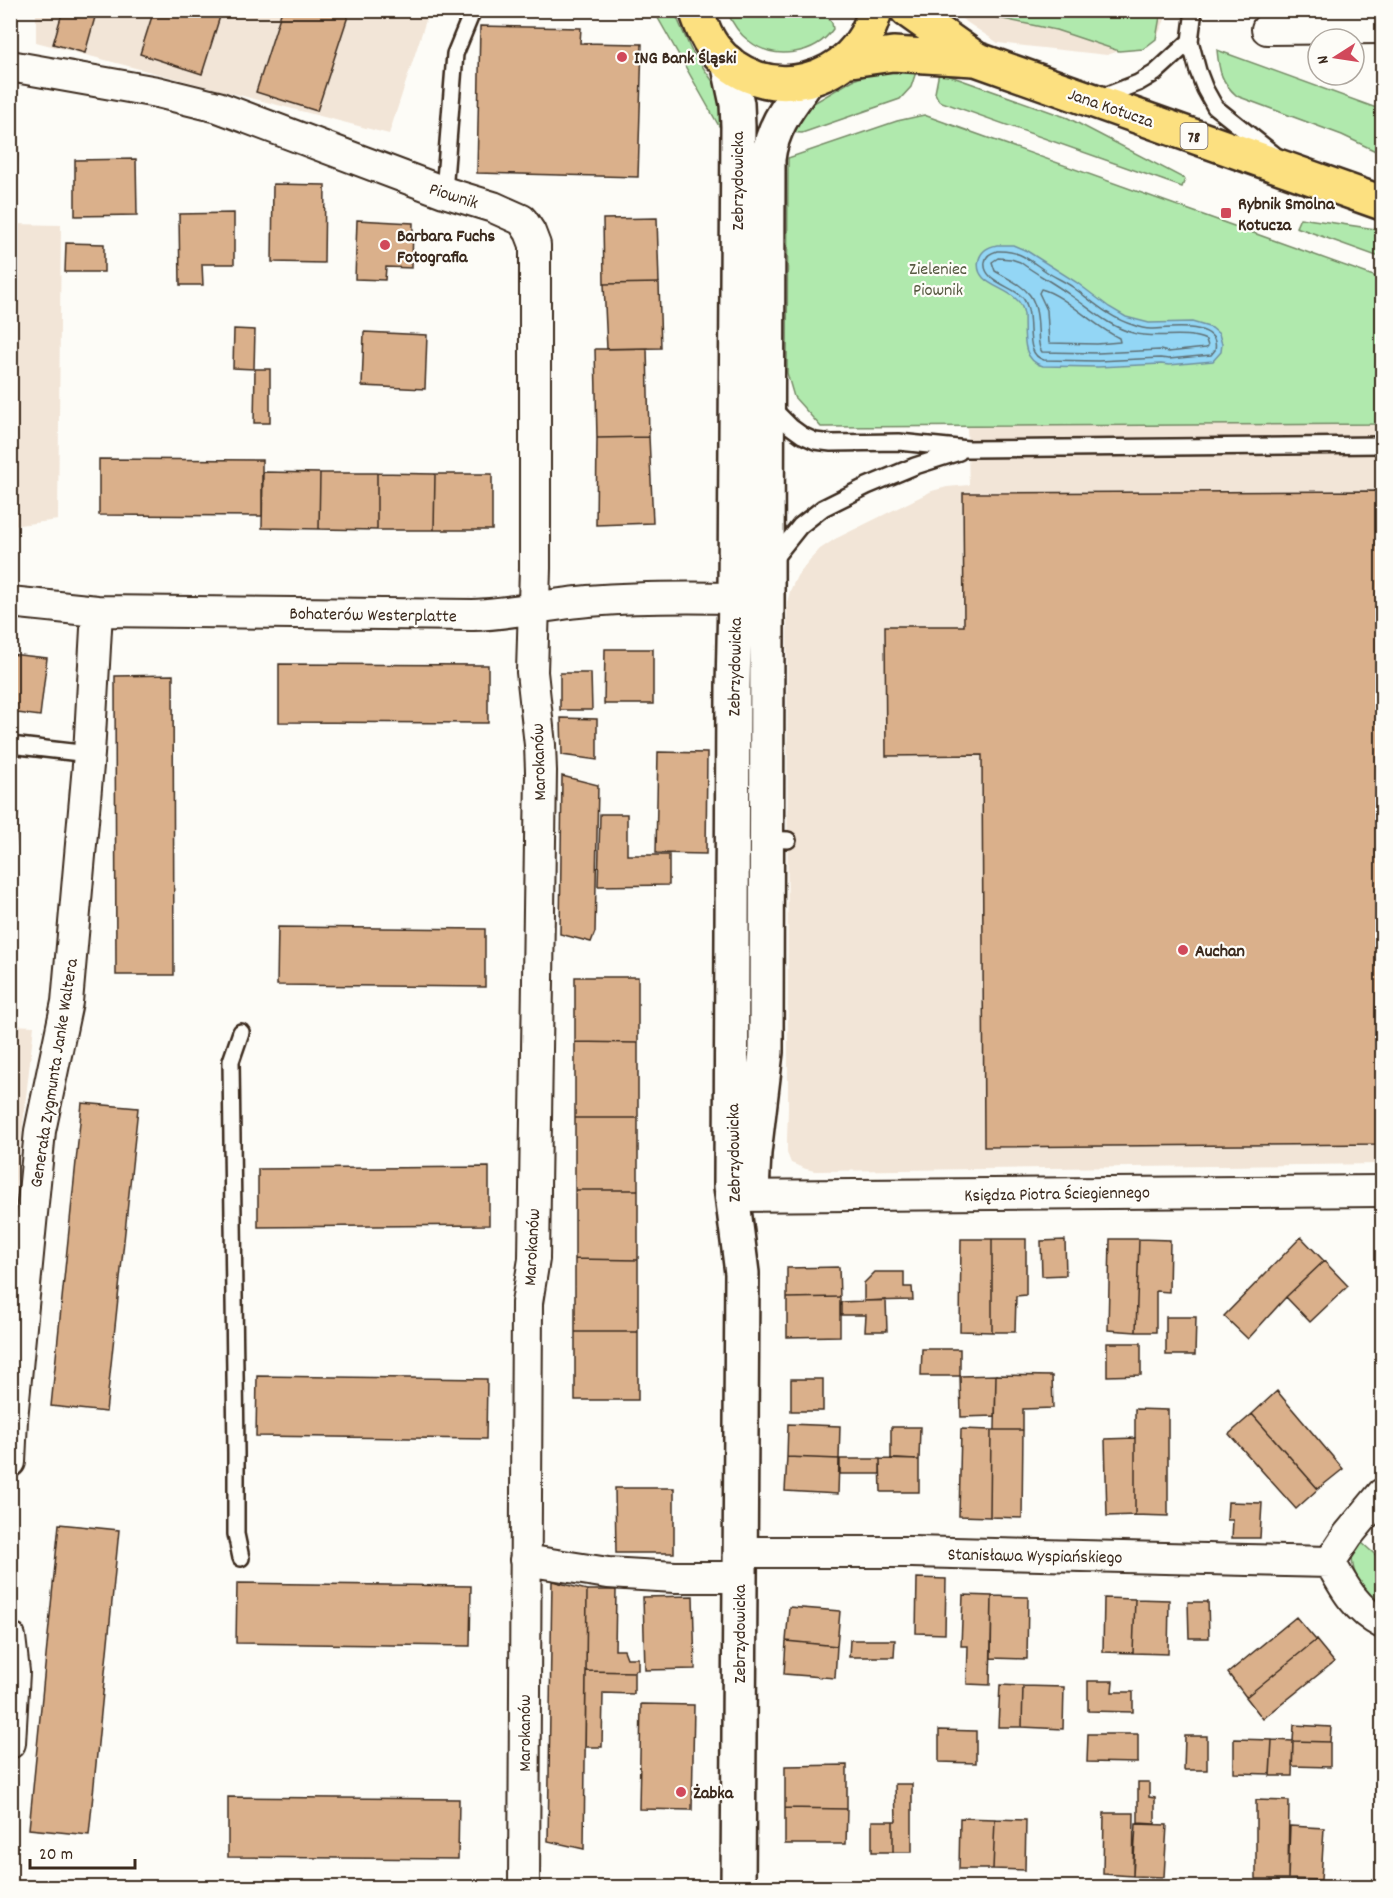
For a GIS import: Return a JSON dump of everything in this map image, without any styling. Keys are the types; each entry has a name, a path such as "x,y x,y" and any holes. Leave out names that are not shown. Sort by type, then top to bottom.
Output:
{"main road":[{"name":"78","path":"696,10 708,39 728,62 744,74 782,83 808,80 825,74 844,61 864,38 875,10"},
{"name":"Jana Kotucza","path":"907,10 976,59"},
{"name":"Jana Kotucza","path":"844,61 893,54 976,59 1383,202"}],"street":[{"path":"1267,29 1383,28"},
{"name":"Zebrzydowicka","path":"728,62 737,104 738,126 732,840 742,1196 738,1887"},
{"name":"Piownik","path":"10,66 157,92 218,107 444,192 493,207 522,220 531,232 536,245 534,608"},
{"name":"Zebrzydowicka","path":"742,1196 754,1153 766,1052 777,839 766,568 769,148 777,125 808,80"},
{"name":"Bohaterów Westerplatte","path":"10,603 96,611 491,615 588,601 680,597 735,598"},
{"name":"Marokanów","path":"524,1887 527,1303 534,1259 541,771 532,672 534,608"},
{"name":"Generała Zygmunta Janke Waltera","path":"10,1462 12,1419 40,1131 67,1002 89,754 96,611"},
{"name":"Księdza Piotra Ściegiennego","path":"742,1196 1383,1191"},
{"path":"1383,1494 1348,1535 1330,1562 1347,1594 1359,1607 1383,1623"},
{"name":"Stanisława Wyspiańskiego","path":"525,1560 608,1573 675,1577 740,1565 924,1553 1330,1562"},
{"path":"10,1637 14,1672 10,1743"}],"lane":[{"path":"444,192 455,54 473,10"},
{"path":"1194,10 1190,41 1201,80 1215,107 1295,172"},
{"path":"1093,100 1138,83 1155,73 1190,41"},
{"path":"767,403 791,427 815,441 831,443 899,442 968,449 1383,446"},
{"path":"766,568 794,533 823,508 915,466 968,449"},
{"path":"10,745 89,754"},
{"path":"732,840 777,839"},
{"path":"241,1032 231,1061 236,1534 241,1558"}],"shaded area":[{"path":"36,11 429,11 389,134 36,42"},
{"path":"950,11 1169,11 1156,39 1107,55 998,43"},
{"path":"11,224 61,225 58,520 11,526"},
{"name":"Auchan","path":"1382,424 1382,1164 815,1171 791,1163 787,1153 787,603 797,576 807,563 820,549 835,539 932,491 969,485 967,426"},
{"path":"10,1025 34,1026 11,1231"}],"green space":[{"path":"654,11 674,11 691,50 716,86 721,99 724,135"},
{"path":"727,11 823,11 832,23 833,29 816,45 805,49 782,53 770,51 745,38 736,28"},
{"path":"964,11 1161,11 1156,39 1143,49 1119,51 1056,30"},
{"path":"1217,50 1306,82 1306,87 1319,87 1382,110 1382,154 1342,135 1237,96 1227,86 1219,64"},
{"path":"917,69 911,87 900,99 802,133 788,132 807,107 853,80 882,70"},
{"path":"939,72 1068,118 1185,179 1182,187 939,101 935,93"},
{"name":"Zieleniec Piownik","path":"924,115 1382,279 1382,424 821,427 794,397 787,373 788,158 897,121"},
{"path":"1300,218 1382,230 1382,258 1296,227"},
{"path":"1361,1542 1380,1559 1382,1557 1382,1604 1370,1596 1360,1584 1354,1570 1352,1555"}],"water":[{"path":"997,245 1013,245 1027,251 1126,317 1149,323 1192,322 1212,328 1219,334 1222,344 1221,352 1213,361 1169,365 1098,367 1043,366 1036,363 1030,358 1025,345 1024,314 1020,303 980,274 978,267 980,256 986,249"}],"building":[{"path":"63,10 97,10 85,53 53,44"},
{"path":"154,10 222,10 202,74 140,54"},
{"path":"282,10 350,10 317,111 256,92"},
{"path":"480,26 581,28 580,43 642,44 638,177 477,173"},
{"path":"10,123 18,123 17,181 10,181"},
{"path":"136,159 137,215 75,216 75,160"},
{"path":"273,184 325,185 324,263 272,262"},
{"path":"234,213 234,264 202,264 203,285 180,285 179,214"},
{"path":"657,218 659,283 604,284 603,219"},
{"name":"Barbara Fuchs Fotografia","path":"357,220 413,223 412,268 386,267 385,280 355,279"},
{"path":"66,243 104,244 104,272 65,272"},
{"path":"659,283 661,348 607,349 604,284"},
{"path":"234,329 255,330 254,369 233,368"},
{"path":"364,332 427,335 425,389 362,386"},
{"path":"647,348 649,437 597,438 595,349"},
{"path":"255,369 270,369 270,423 254,423"},
{"path":"649,437 653,523 596,525 597,438"},
{"path":"99,459 262,460 262,516 99,515"},
{"path":"263,472 320,473 319,529 262,528"},
{"path":"320,473 377,473 377,530 319,529"},
{"path":"377,473 435,474 434,530 377,530"},
{"path":"435,474 492,474 492,530 434,530"},
{"name":"Auchan","path":"1382,491 1382,1144 984,1147 982,755 886,756 885,626 964,626 963,493"},
{"path":"605,649 653,649 653,704 604,704"},
{"path":"10,654 47,658 40,716 10,712"},
{"path":"279,664 488,665 488,723 279,722"},
{"path":"560,673 591,673 592,710 560,710"},
{"path":"173,675 174,975 116,975 115,676"},
{"path":"561,718 597,719 597,760 562,755"},
{"path":"658,752 707,753 706,854 656,853"},
{"path":"562,776 598,785 595,932 591,942 560,934"},
{"path":"10,812 18,813 10,886"},
{"path":"600,814 627,814 627,855 669,855 669,885 598,886"},
{"path":"278,927 485,929 485,987 277,985"},
{"path":"575,977 638,977 638,1043 575,1042"},
{"path":"575,1042 638,1043 638,1118 575,1118"},
{"path":"82,1103 138,1108 106,1412 51,1406"},
{"path":"575,1118 638,1118 638,1190 575,1190"},
{"path":"489,1167 489,1225 258,1227 258,1169"},
{"path":"575,1190 638,1190 638,1260 575,1259"},
{"path":"1301,1237 1324,1261 1286,1297 1248,1339 1224,1316"},
{"path":"961,1239 992,1239 992,1332 960,1331"},
{"path":"992,1239 1026,1239 1026,1295 1016,1296 1015,1332 992,1332"},
{"path":"1110,1239 1139,1239 1136,1332 1108,1330"},
{"path":"1139,1239 1170,1240 1169,1292 1156,1291 1156,1332 1136,1332"},
{"path":"1065,1240 1066,1275 1042,1276 1041,1241"},
{"path":"575,1259 638,1260 638,1332 575,1332"},
{"path":"1324,1261 1348,1286 1310,1322 1286,1297"},
{"path":"839,1267 840,1297 787,1298 787,1268"},
{"path":"875,1272 904,1272 904,1287 912,1287 913,1300 864,1301 864,1283"},
{"path":"840,1297 840,1336 787,1337 787,1298"},
{"path":"886,1300 887,1331 865,1331 866,1315 841,1315 841,1302"},
{"path":"1166,1317 1196,1317 1195,1355 1166,1355"},
{"path":"575,1332 638,1332 638,1400 575,1400"},
{"path":"1107,1343 1141,1343 1141,1375 1107,1376"},
{"path":"922,1349 960,1349 960,1376 921,1376"},
{"path":"996,1375 995,1416 961,1417 960,1376"},
{"path":"996,1375 1052,1376 1053,1408 1023,1409 1023,1430 995,1430"},
{"path":"257,1376 487,1379 486,1439 256,1436"},
{"path":"791,1379 823,1379 823,1411 791,1411"},
{"path":"1277,1391 1343,1469 1318,1489 1252,1414"},
{"path":"1135,1409 1168,1410 1168,1516 1135,1515"},
{"path":"1252,1414 1318,1489 1296,1509 1229,1434"},
{"path":"788,1424 840,1426 839,1459 787,1457"},
{"path":"891,1427 920,1427 919,1460 891,1459"},
{"path":"961,1429 991,1430 990,1517 959,1516"},
{"path":"991,1430 1023,1430 1022,1518 990,1517"},
{"path":"1135,1438 1135,1515 1107,1516 1105,1439"},
{"path":"787,1457 839,1459 838,1494 785,1491"},
{"path":"840,1459 880,1459 880,1474 840,1474"},
{"path":"880,1459 919,1460 919,1492 881,1492"},
{"path":"615,1488 674,1488 674,1553 616,1553"},
{"path":"1228,1502 1262,1503 1260,1538 1232,1538 1233,1520 1227,1520"},
{"path":"59,1524 119,1530 89,1835 29,1829"},
{"path":"917,1578 946,1579 945,1634 916,1633"},
{"path":"552,1581 587,1590 584,1849 548,1841"},
{"path":"237,1583 471,1586 470,1646 236,1643"},
{"path":"587,1590 616,1590 615,1650 624,1650 627,1658 638,1658 638,1670 634,1672 586,1671"},
{"path":"963,1595 992,1596 990,1685 967,1684 968,1646 961,1646"},
{"path":"693,1596 695,1669 645,1670 643,1597"},
{"path":"992,1596 1028,1597 1027,1659 991,1658"},
{"path":"1104,1598 1135,1599 1133,1653 1103,1652"},
{"path":"1135,1599 1169,1600 1168,1654 1133,1653"},
{"path":"1208,1600 1209,1638 1189,1638 1188,1602 1208,1602"},
{"path":"789,1607 840,1611 837,1646 786,1641"},
{"path":"1296,1617 1316,1640 1246,1697 1228,1673"},
{"path":"850,1640 895,1640 894,1657 849,1657"},
{"path":"1316,1640 1334,1662 1263,1719 1246,1697"},
{"path":"786,1641 837,1646 835,1678 784,1674"},
{"path":"586,1671 634,1672 634,1694 603,1693 602,1747 585,1747"},
{"path":"1088,1681 1113,1681 1112,1692 1133,1692 1133,1712 1088,1711"},
{"path":"1000,1685 1023,1686 1022,1727 998,1727"},
{"path":"1023,1686 1064,1687 1063,1729 1022,1727"},
{"path":"641,1704 694,1705 692,1810 639,1809"},
{"path":"1294,1725 1331,1727 1330,1742 1293,1741"},
{"path":"939,1730 976,1731 976,1763 939,1762"},
{"path":"1088,1734 1138,1734 1138,1763 1087,1762"},
{"path":"1185,1736 1207,1736 1207,1770 1184,1770"},
{"path":"1234,1739 1272,1740 1270,1774 1234,1773"},
{"path":"1272,1740 1293,1741 1292,1776 1270,1776"},
{"path":"1293,1741 1330,1742 1330,1767 1292,1766"},
{"path":"847,1765 847,1809 785,1808 785,1766"},
{"path":"1138,1782 1149,1782 1149,1797 1155,1798 1155,1824 1138,1823"},
{"path":"895,1784 912,1784 912,1852 893,1852 893,1821 896,1821"},
{"path":"228,1797 459,1799 458,1859 228,1857"},
{"path":"1256,1800 1289,1801 1288,1879 1256,1879"},
{"path":"785,1808 847,1809 846,1844 785,1844"},
{"path":"1104,1813 1134,1813 1133,1876 1103,1874"},
{"path":"960,1818 995,1819 993,1869 959,1869"},
{"path":"995,1819 1026,1820 1025,1870 993,1869"},
{"path":"872,1821 893,1821 893,1852 872,1852"},
{"path":"1136,1824 1167,1825 1164,1877 1133,1876"},
{"path":"1290,1826 1324,1828 1321,1880 1288,1879"}],"place":[{"name":"ING Bank Śląski","path":"622,57"},
{"name":"Rybnik Smolna Kotucza","path":"1226,213"},
{"name":"Barbara Fuchs Fotografia","path":"385,245"},
{"name":"Auchan","path":"1183,950"},
{"name":"Żabka","path":"681,1792"}]}
